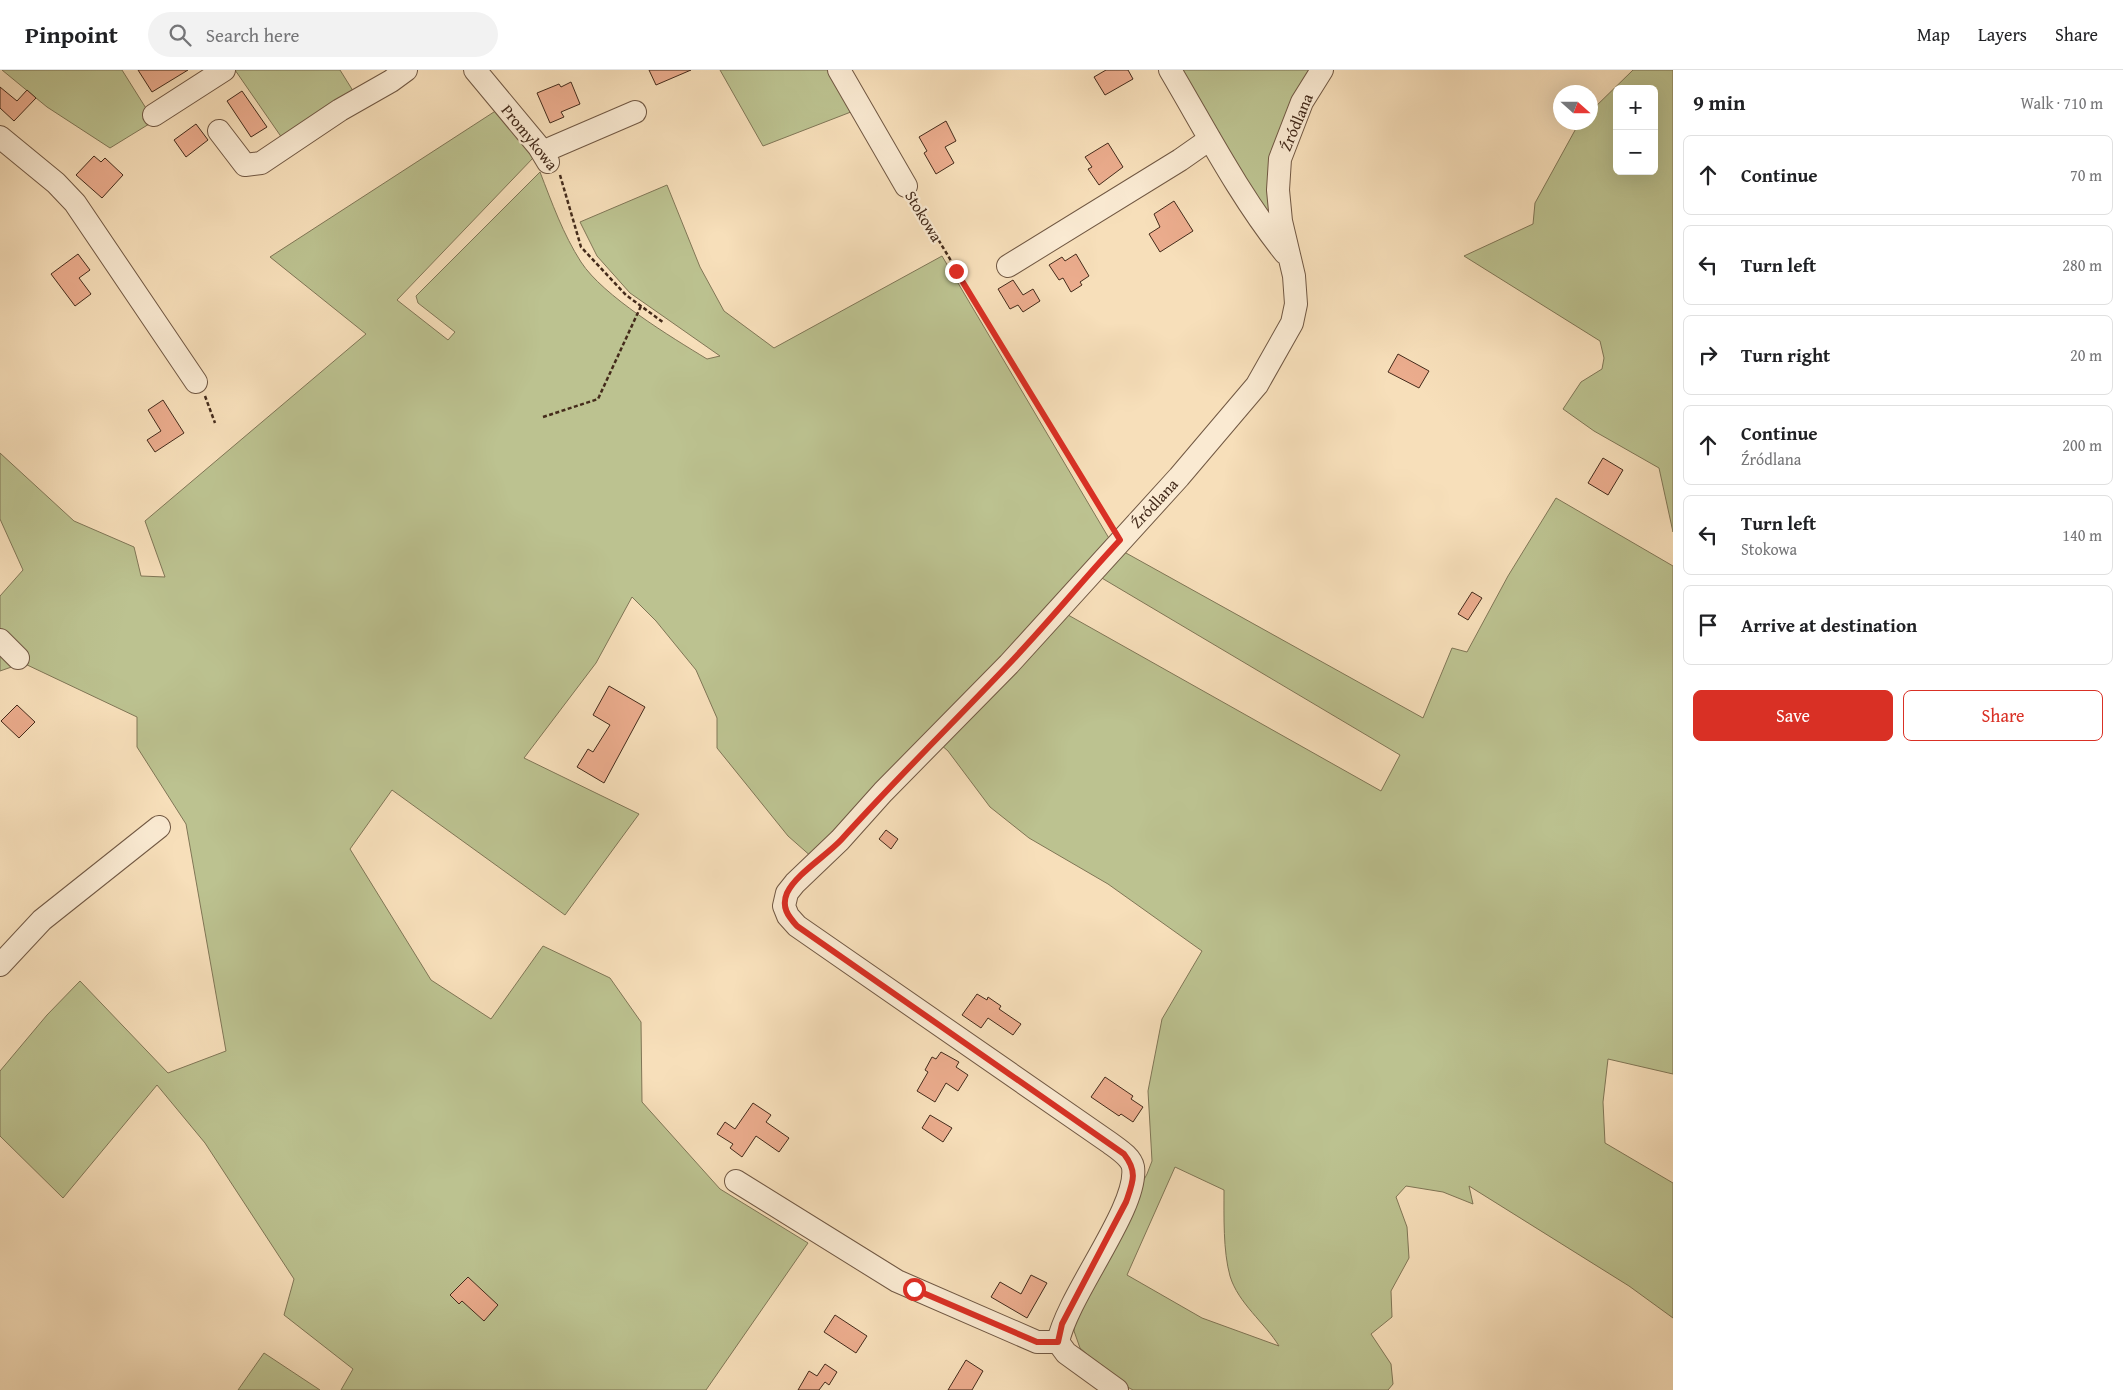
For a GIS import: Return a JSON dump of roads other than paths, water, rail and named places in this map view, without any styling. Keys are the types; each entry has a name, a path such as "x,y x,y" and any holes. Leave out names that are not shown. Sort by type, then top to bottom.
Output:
{"street":[{"path":"154,115 224,70"},
{"path":"218,131 245,165 261,163 340,110 406,70"},
{"name":"Promykowa","path":"475,70 545,157 635,112"},
{"name":"Stokowa","path":"839,70 906,186"},
{"path":"1170,70 1210,139 1271,235 1288,256"},
{"name":"Źródlana","path":"1058,1342 1062,1324 1126,1202 1133,1182 1132,1165 1124,1154 1110,1143 797,926 788,916 784,906 787,893 1009,664 1179,477 1257,386 1292,323 1296,290 1288,256 1278,190 1280,159 1302,102 1322,70"},
{"path":"0,137 56,183 75,203 196,382"},
{"path":"1008,266 1180,160 1210,139"},
{"path":"0,640 18,658"},
{"path":"0,965 42,920 159,826"},
{"path":"736,1181 897,1281 1037,1342 1058,1342 1066,1353 1116,1390"}]}
